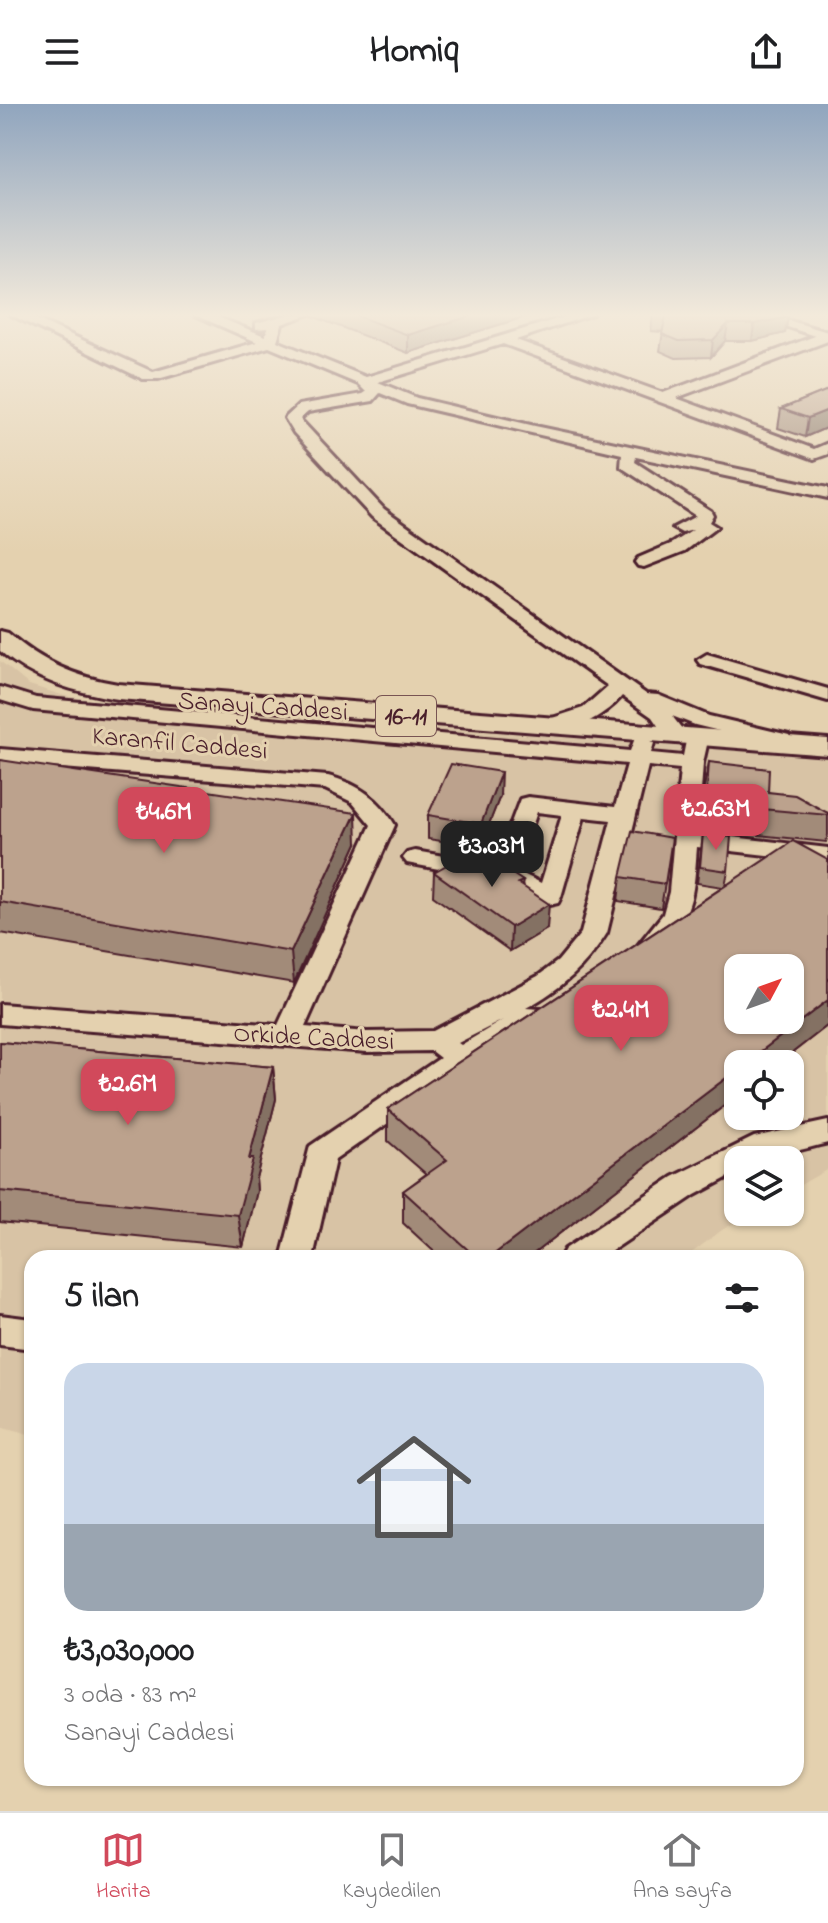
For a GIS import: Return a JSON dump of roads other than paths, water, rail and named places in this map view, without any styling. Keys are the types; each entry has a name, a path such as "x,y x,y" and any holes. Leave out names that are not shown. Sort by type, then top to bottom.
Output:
{"main road":[{"name":"Sanayi Caddesi","path":"0,638 35,667 68,681 107,691 828,747"}],"lane":[{"path":"372,394 368,398 304,408 292,418 299,430 378,513 686,735 692,763 675,916 663,934 636,954"},
{"path":"394,394 467,416 828,493"},
{"path":"450,394 511,412 828,477"},
{"path":"651,394 814,454 828,448"},
{"path":"663,398 675,394"},
{"path":"630,451 627,464 705,516 708,529 679,547 644,562"},
{"path":"682,528 705,516"},
{"path":"707,660 828,695"},
{"path":"550,725 580,719 595,711 610,699 619,684"},
{"path":"619,684 702,721 794,743"},
{"path":"0,693 33,704 109,712 692,763"},
{"name":"Orkide Caddesi","path":"0,1014 448,1050 567,967 588,947 646,732"},
{"name":"Karanfil Caddesi","path":"0,756 328,783 355,792 374,807 383,825 287,1036"},
{"path":"504,874 528,804 625,815"},
{"path":"415,858 504,874 549,897 575,809"},
{"path":"685,838 828,855"},
{"path":"299,1250 321,1154 448,1050 582,986"},
{"path":"588,1250 684,1186 765,1145 828,1132"},
{"path":"0,1330 24,1333"}]}
